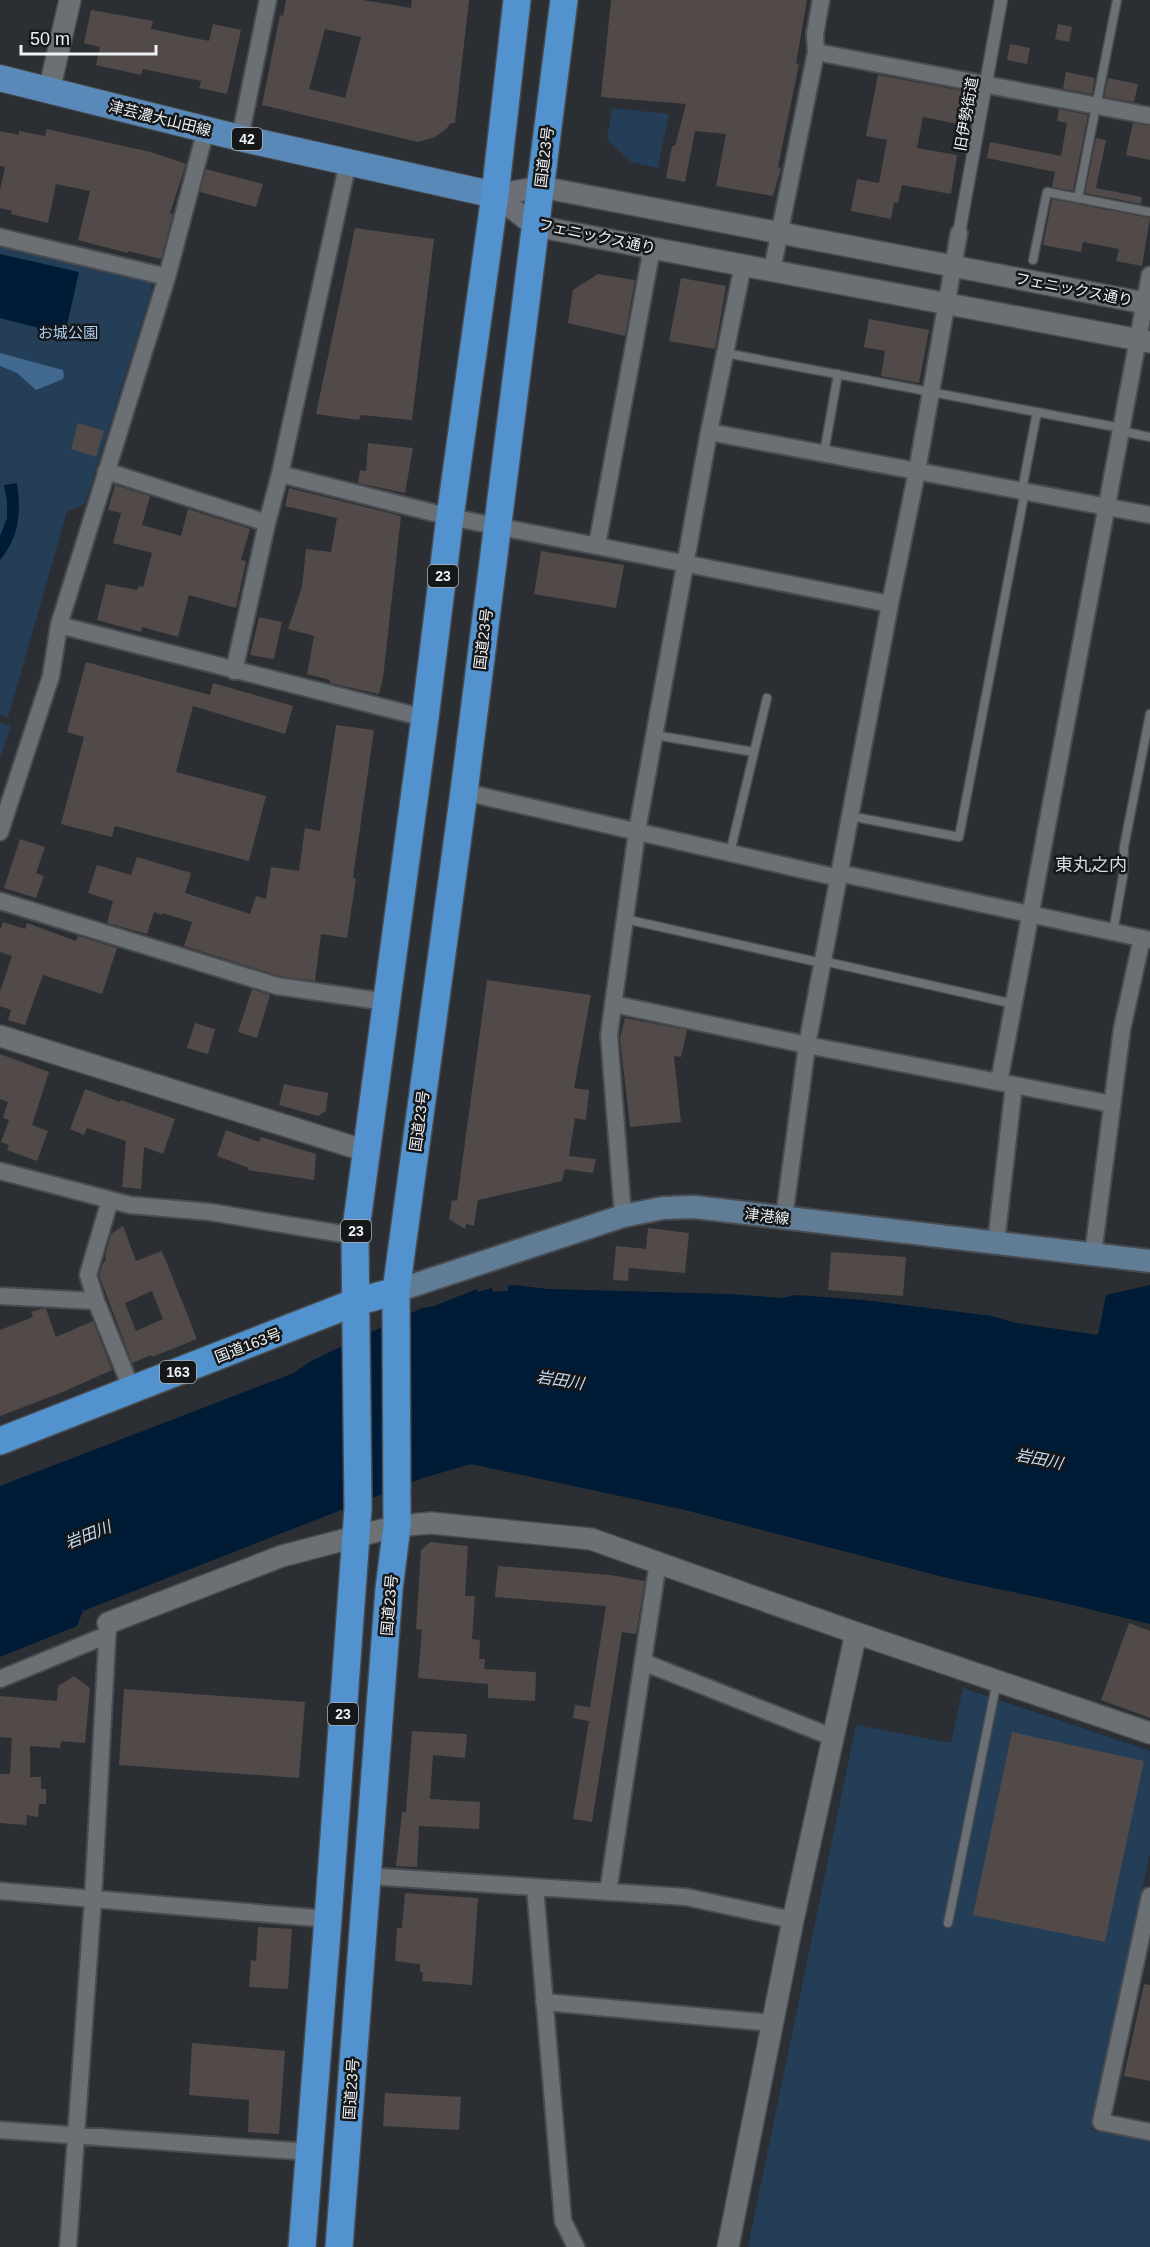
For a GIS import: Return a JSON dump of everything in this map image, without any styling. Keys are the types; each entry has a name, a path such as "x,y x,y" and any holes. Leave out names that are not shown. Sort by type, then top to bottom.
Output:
{"highway":[{"name":"23","path":"302,2247 358,1508 355,1236 495,195 517,0"},
{"name":"国道23号","path":"339,2247 397,1516 396,1301 464,792 564,0"},
{"name":"国道163号","path":"0,1441 356,1307 396,1301"}],"main road":[{"name":"津芸濃大山田線","path":"0,78 240,138 495,195"},
{"name":"津港線","path":"396,1301 622,1216 653,1209 695,1207 1150,1261"}],"street":[{"path":"49,91 70,0"},
{"path":"240,138 268,0"},
{"path":"772,270 816,52 815,34 821,0"},
{"name":"旧伊勢街道","path":"959,234 1001,0"},
{"path":"816,52 1150,116"},
{"path":"0,832 4,803 51,676 59,625 167,277 206,129"},
{"path":"234,671 280,474 348,162"},
{"name":"フェニックス通り","path":"495,195 541,187 1147,303"},
{"name":"フェニックス通り","path":"495,195 536,226 1144,341"},
{"path":"784,1218 807,1045 917,471 959,234"},
{"path":"0,237 167,277"},
{"path":"597,545 652,248"},
{"path":"622,1216 609,1035 637,831 687,565 709,432 743,265"},
{"path":"996,1242 1014,1004 1121,430 1144,341 1150,275"},
{"path":"709,432 1150,514"},
{"path":"106,471 267,523"},
{"path":"280,474 450,517 890,604"},
{"path":"59,625 425,718"},
{"path":"464,792 730,853 1146,939 1122,1029 1093,1254"},
{"path":"0,901 277,986 387,1002"},
{"path":"613,1004 807,1045 1113,1104"},
{"path":"0,1036 366,1151"},
{"path":"0,1172 130,1205 210,1212 355,1236"},
{"path":"110,1200 88,1275 96,1301 132,1390"},
{"path":"0,1296 96,1301"},
{"path":"0,1679 108,1629 282,1556 356,1536 397,1516 431,1523 591,1539 856,1633 1150,1733"},
{"path":"608,1892 658,1562"},
{"path":"68,2247 93,1899 108,1629"},
{"path":"728,2247 793,1920 856,1633"},
{"path":"643,1662 832,1737"},
{"path":"368,1876 686,1897 793,1920"},
{"path":"535,1887 563,2221 576,2247"},
{"path":"0,1891 328,1919"},
{"path":"1150,1896 1101,2122 1150,2132"},
{"path":"544,2002 772,2023"},
{"path":"0,2130 310,2152"}],"lane":[{"path":"1078,198 1117,0"},
{"path":"1034,260 1047,192 1150,212"},
{"path":"725,353 1036,412 1150,437"},
{"path":"824,453 838,374"},
{"path":"850,816 959,837 1036,412"},
{"path":"730,853 766,698"},
{"path":"1113,932 1123,876 1124,847 1150,714"},
{"path":"655,735 754,752"},
{"path":"625,919 1014,1004"},
{"path":"948,1923 997,1680"}],"green space":[{"path":"612,108 669,114 658,168 631,162 607,139"},
{"name":"お城公園","path":"0,247 150,281 152,290 85,504 67,511 8,717 0,714"},
{"path":"0,722 11,726 0,758"},
{"path":"963,1688 1150,1751 1150,1853 1091,2130 1150,2141 1150,2247 748,2247 856,1725 951,1743"}],"shaded area":[{"path":"0,353 63,370 64,377 36,390 17,373 0,366"}],"water":[{"path":"0,254 79,272 64,338 51,331 0,318"},
{"path":"17,483 18,523 12,542 0,560 0,536 7,518 4,485"},
{"name":"岩田川","path":"1150,1285 1150,1624 955,1580 685,1510 471,1464 423,1478 83,1611 77,1626 0,1657 0,1486 294,1373 309,1362 422,1308 434,1306 477,1289 477,1292 492,1288 493,1292 508,1291 508,1286 548,1289 730,1294 782,1298 796,1295 864,1300 992,1316 1016,1323 1098,1335 1106,1295"}],"building":[{"path":"286,0 363,0 411,8 412,0 469,0 455,123 451,123 435,137 418,142 262,105 280,15 283,16","holes":["325,29 361,37 345,98 309,89"]},
{"path":"611,0 807,0 796,63 799,64 778,167 781,168 773,196 716,186 726,134 695,131 685,182 666,178 672,146 675,146 686,104 601,97"},
{"path":"91,10 153,21 151,29 209,41 213,24 241,30 227,94 199,88 201,81 143,69 141,75 96,65 100,47 84,43"},
{"path":"1058,24 1072,27 1069,42 1055,39"},
{"path":"1010,44 1030,48 1027,64 1007,60"},
{"path":"1066,72 1095,78 1092,94 1063,89"},
{"path":"878,75 969,92 963,125 923,117 917,148 957,155 951,194 902,185 898,203 894,202 891,219 851,211 857,179 879,183 887,140 866,136"},
{"path":"1108,78 1138,84 1134,102 1104,97"},
{"path":"1059,109 1088,115 1073,191 1052,187 1055,172 987,158 990,142 1061,156 1067,123 1057,121"},
{"path":"1133,123 1150,126 1150,160 1126,155"},
{"path":"47,129 151,152 186,164 170,213 173,214 161,259 78,240 90,191 56,184 48,223 11,214 12,211 0,208 0,190 5,167 0,166 0,131 19,135 19,131 45,136"},
{"path":"1096,138 1106,140 1096,188 1142,197 1141,204 1085,193"},
{"path":"206,169 263,184 256,207 200,192"},
{"path":"1052,199 1150,218 1142,266 1116,261 1119,249 1083,242 1081,252 1043,245"},
{"path":"355,228 434,239 412,420 361,415 359,420 316,414"},
{"path":"598,274 635,280 625,336 568,323 573,290"},
{"path":"681,278 726,286 715,349 669,341"},
{"path":"869,319 929,330 919,383 881,376 885,351 864,347"},
{"path":"78,423 104,431 96,457 71,449"},
{"path":"368,443 413,448 405,493 358,483 360,470 366,471"},
{"path":"115,485 150,496 142,525 181,536 188,509 250,529 241,560 246,561 236,608 189,595 178,637 142,627 141,632 97,620 106,584 137,590 139,586 143,587 152,553 113,543 121,513 108,510"},
{"path":"289,488 401,516 383,678 379,694 330,683 330,680 307,674 314,636 288,629 302,587 306,549 331,552 337,518 285,506"},
{"path":"541,551 624,565 616,608 534,594"},
{"path":"259,617 282,622 274,659 250,655"},
{"path":"86,662 210,695 213,683 293,706 285,734 193,706 176,772 266,796 249,861 115,826 112,837 61,824 84,737 67,732"},
{"path":"336,725 374,730 347,938 321,934 315,981 279,976 184,946 192,922 162,913 161,915 154,912 147,934 107,923 113,901 88,893 97,865 131,875 137,857 191,873 185,893 250,914 256,896 266,899 271,867 299,871 305,828 320,831"},
{"path":"20,839 45,847 36,873 44,876 36,898 4,888"},
{"path":"3,922 25,929 27,923 76,941 78,936 117,948 102,994 43,975 25,1025 8,1020 11,1010 0,1006 0,992 12,956 0,952 0,930"},
{"path":"487,980 591,995 574,1088 589,1090 586,1120 575,1118 569,1156 596,1159 593,1173 565,1169 562,1181 478,1200 474,1226 466,1224 465,1229 449,1219 452,1200 457,1201"},
{"path":"252,989 270,995 257,1038 238,1032"},
{"path":"625,1018 687,1030 681,1057 674,1056 681,1122 630,1127 620,1038"},
{"path":"195,1023 215,1029 208,1054 187,1048"},
{"path":"0,1054 49,1072 32,1125 48,1131 37,1161 7,1150 9,1145 1,1142 9,1120 3,1118 8,1102 0,1099"},
{"path":"284,1084 328,1093 326,1111 318,1116 279,1105"},
{"path":"85,1089 175,1119 163,1154 144,1147 141,1189 122,1187 126,1141 87,1128 84,1135 70,1129"},
{"path":"226,1130 259,1142 261,1137 316,1154 314,1180 248,1170 249,1168 217,1156"},
{"path":"123,1226 136,1261 162,1251 197,1339 132,1363 99,1275 106,1260 111,1234","holes":["152,1291 163,1319 136,1331 125,1303"]},
{"path":"648,1228 689,1233 685,1273 629,1268 628,1281 613,1280 616,1246 646,1249"},
{"path":"831,1252 906,1257 903,1296 828,1290"},
{"path":"46,1309 56,1337 93,1321 112,1370 0,1416 0,1330 33,1317 31,1312"},
{"path":"430,1542 468,1546 465,1596 475,1596 472,1639 480,1640 479,1659 485,1659 484,1669 536,1672 535,1701 488,1698 488,1684 418,1678 422,1630 416,1629 421,1550"},
{"path":"498,1566 610,1575 645,1581 636,1634 622,1632 592,1822 573,1819 589,1721 573,1718 575,1705 590,1707 606,1606 495,1597"},
{"path":"1129,1623 1150,1631 1150,1718 1101,1700"},
{"path":"74,1676 90,1688 85,1743 61,1741 60,1748 30,1746 30,1777 41,1777 41,1789 46,1789 46,1804 39,1804 38,1817 27,1815 26,1825 0,1823 0,1774 10,1774 12,1738 0,1737 0,1696 57,1701 58,1686"},
{"path":"124,1689 305,1702 299,1778 119,1765"},
{"path":"412,1731 467,1734 465,1758 433,1755 430,1799 480,1802 479,1829 419,1826 417,1867 396,1866 402,1812 406,1812"},
{"path":"1012,1732 1144,1761 1105,1942 973,1915"},
{"path":"405,1893 478,1898 472,1985 422,1981 423,1972 420,1972 420,1964 395,1961 397,1928 402,1928"},
{"path":"258,1927 292,1929 288,1989 249,1987 251,1960 256,1961"},
{"path":"1144,1984 1150,1985 1150,2081 1124,2076"},
{"path":"192,2043 285,2051 279,2134 248,2132 249,2100 189,2095"},
{"path":"385,2093 461,2097 459,2130 383,2126"}],"district":[{"name":"東丸之内","path":"1091,865"}]}
